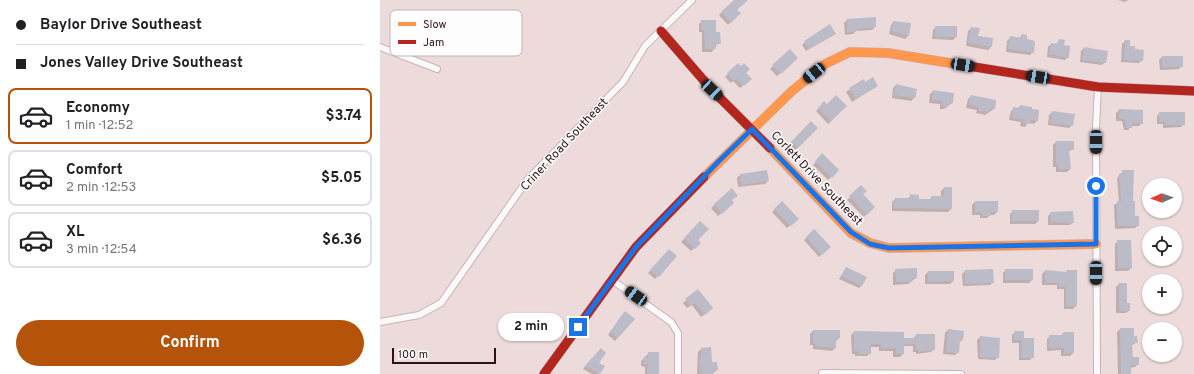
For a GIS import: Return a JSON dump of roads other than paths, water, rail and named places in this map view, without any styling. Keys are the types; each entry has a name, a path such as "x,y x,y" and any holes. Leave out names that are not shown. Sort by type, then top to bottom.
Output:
{"street":[{"name":"Criner Road Southeast","path":"380,322 419,315 441,303 528,178 624,82 645,46 692,0"},
{"name":"Corlett Drive Southeast","path":"661,31 712,90 752,129 851,232 870,244 889,248 1096,244"},
{"path":"380,47 390,51"},
{"path":"544,374 636,247 718,162 792,91 825,64 850,52 888,53 1098,87 1194,91"},
{"path":"403,56 437,69"},
{"path":"1097,374 1096,244 1098,87"},
{"path":"612,280 671,322 678,333 678,374"},
{"path":"822,373 961,374"}]}
